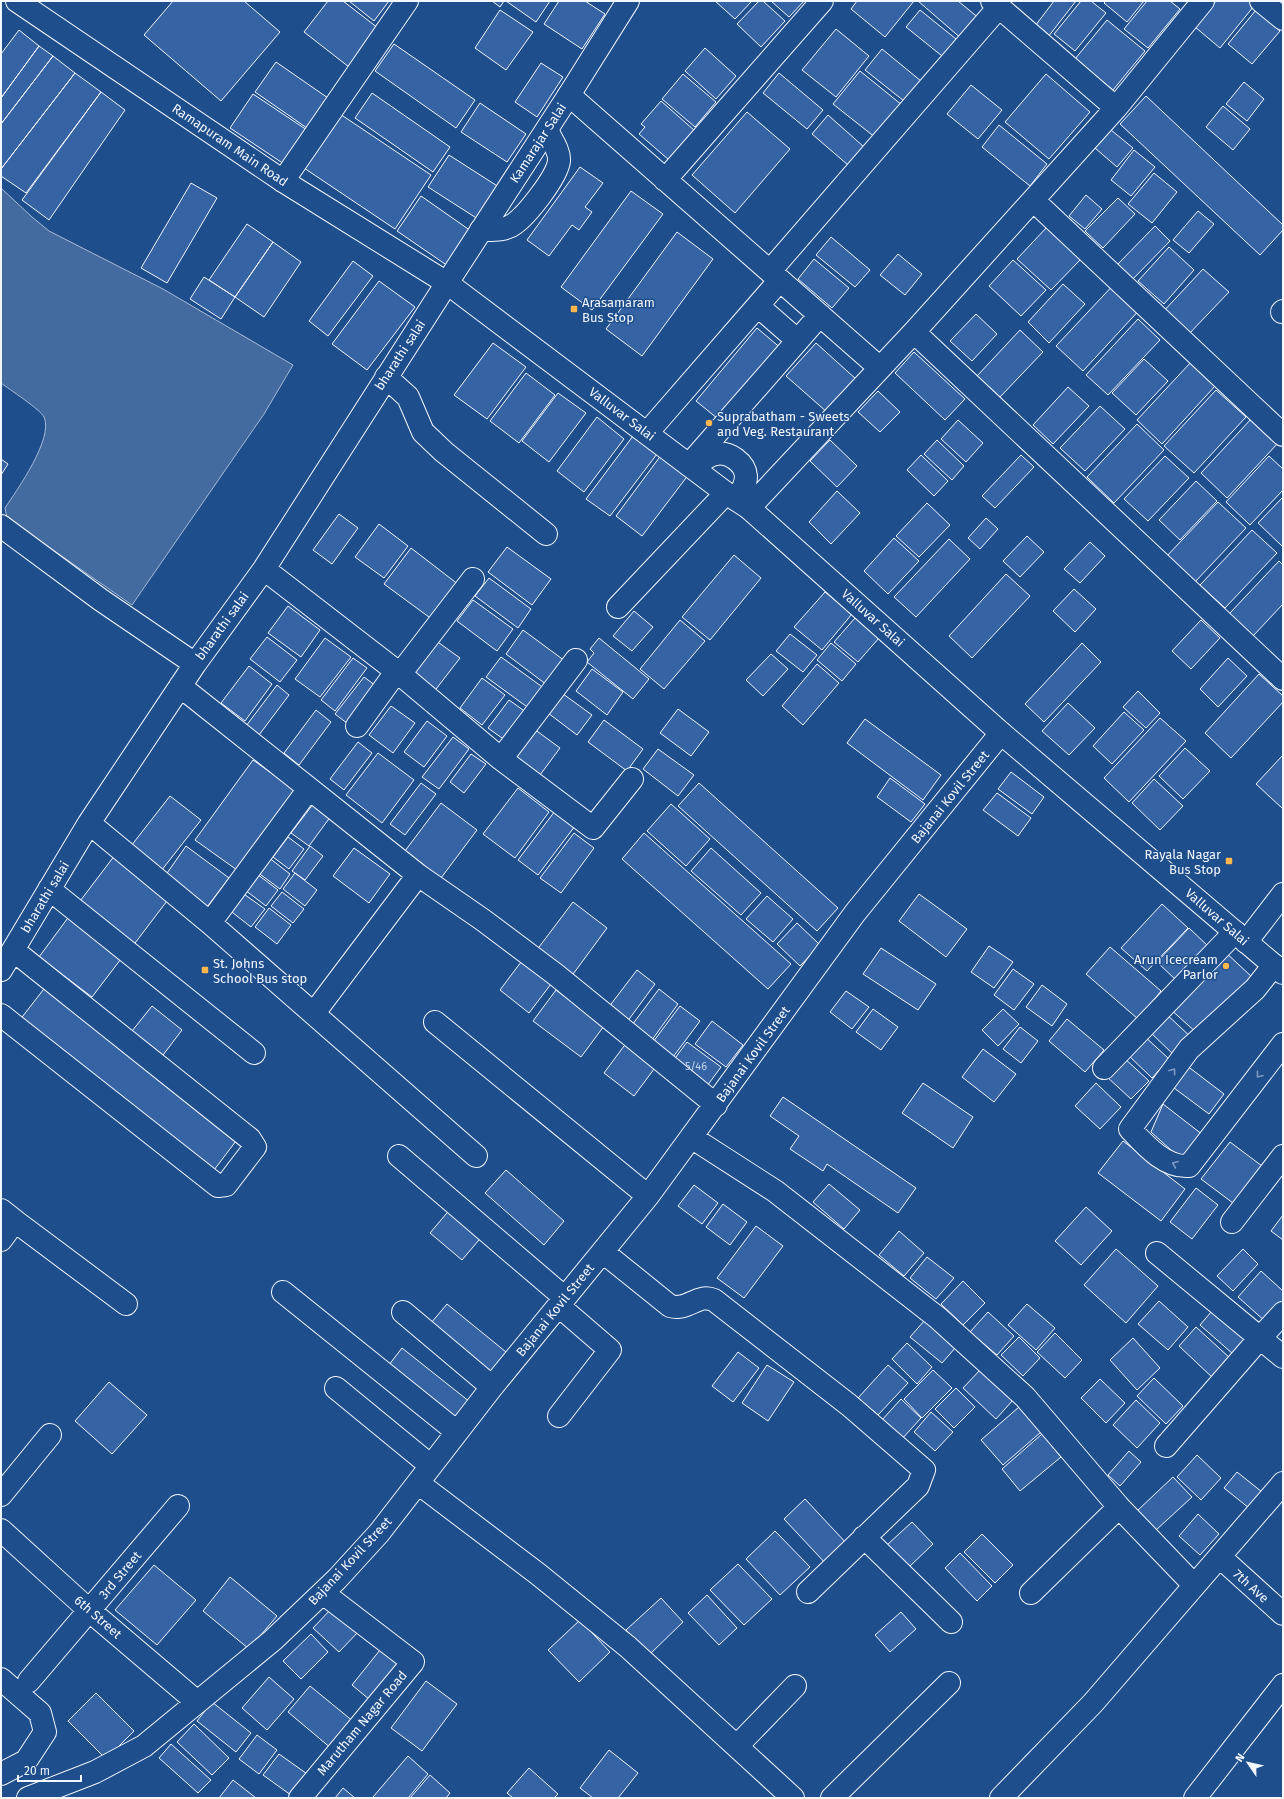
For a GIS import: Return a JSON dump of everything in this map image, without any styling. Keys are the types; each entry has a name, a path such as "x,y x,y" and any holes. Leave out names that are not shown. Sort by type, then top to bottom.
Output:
{"street":[{"name":"Ramapuram Main Road","path":"17,1 282,181 447,283"},
{"path":"282,181 407,1"},
{"path":"665,180 822,1"},
{"path":"1261,1 1283,19"},
{"name":"Kamarajar Salai","path":"447,283 547,130 625,2"},
{"path":"618,607 880,368 1116,108 1198,3"},
{"path":"647,433 758,306 775,276 996,4 1116,108"},
{"path":"569,95 880,368"},
{"path":"481,230 497,231 514,225 533,204 550,181 559,161 555,146 547,130"},
{"path":"1032,200 1283,435"},
{"name":"bharathi salai","path":"1,970 89,823 195,664 264,569 447,283"},
{"name":"Valluvar Salai","path":"447,283 737,500 1001,734 1279,969"},
{"path":"758,306 797,340"},
{"path":"691,466 797,340 820,315"},
{"path":"914,332 1283,679"},
{"path":"386,377 408,397 423,432 444,452 546,534"},
{"path":"691,466 715,454 724,454 736,459 744,469 746,477 744,487 737,500"},
{"path":"1,526 100,600 195,664"},
{"path":"264,569 398,673 501,759 593,828 632,779"},
{"path":"357,726 473,579"},
{"path":"501,759 576,660"},
{"path":"180,686 308,790 418,875 484,920 554,974 716,1105"},
{"name":"Bajanai Kovil Street","path":"28,1798 95,1772 144,1746 273,1640 337,1579 379,1533 492,1387 648,1196 855,913 1001,734"},
{"path":"210,923 308,790"},
{"path":"89,823 210,923 476,1156"},
{"path":"314,1013 418,875"},
{"path":"49,889 254,1052"},
{"path":"1104,1068 1241,937 1283,894"},
{"path":"1,1015 218,1186 226,1185 255,1147 250,1140 12,950"},
{"path":"1279,969 1189,1049 1130,1129 1147,1146 1166,1160 1180,1167 1189,1166 1283,1044"},
{"path":"435,1022 648,1196"},
{"path":"691,1137 775,1191 938,1318 1025,1397 1119,1507 1194,1585"},
{"path":"399,1156 562,1302 610,1350 559,1416"},
{"path":"1232,1222 1283,1156"},
{"path":"1,1240 8,1216 126,1304"},
{"path":"603,1252 670,1306 677,1308 685,1307 700,1298 707,1297 714,1300 849,1405 924,1470 918,1486 808,1592"},
{"path":"1157,1253 1283,1357"},
{"path":"284,1292 458,1432"},
{"path":"404,1312 492,1387"},
{"path":"1166,1446 1283,1313"},
{"path":"336,1388 425,1474 538,1574 628,1647 793,1798"},
{"path":"1,1495 50,1435"},
{"path":"1001,1798 1092,1703 1283,1483"},
{"name":"3rd Street","path":"29,1681 178,1506"},
{"path":"1031,1593 1119,1507"},
{"name":"6th Street","path":"1,1530 90,1611 197,1702"},
{"path":"864,1537 951,1622"},
{"name":"7th Ave","path":"1220,1557 1283,1614"},
{"name":"Marutham Nagar Road","path":"300,1798 413,1662 323,1593"},
{"path":"1,1678 40,1713 44,1732 26,1761 1,1774"},
{"path":"832,1798 949,1683"},
{"path":"1196,1798 1283,1685"},
{"path":"737,1746 795,1686"}],"water":[{"path":"1,188 49,231 163,289 293,365 264,414 132,605 7,518 5,508 33,464 44,438 46,426 42,414 1,383"}],"building":[{"path":"173,1 244,1 280,32 221,101 144,35"},
{"path":"328,1 343,1 378,28 349,67 304,32"},
{"path":"349,1 389,1 374,21"},
{"path":"492,1 504,1 500,7"},
{"path":"506,1 550,1 536,22"},
{"path":"559,1 585,1 605,14 582,49 544,24"},
{"path":"715,1 752,1 735,19"},
{"path":"759,1 763,1 785,21 761,47 737,24"},
{"path":"771,1 804,1 789,17"},
{"path":"857,1 914,1 885,37 851,9"},
{"path":"918,1 958,1 980,19 963,40"},
{"path":"1054,1 1076,1 1048,37 1035,26"},
{"path":"1081,1 1091,1 1106,13 1075,51 1054,34"},
{"path":"1106,1 1144,1 1127,22 1104,3"},
{"path":"1147,1 1170,1 1180,9 1148,48 1124,29"},
{"path":"1216,1 1258,1 1220,48 1195,27"},
{"path":"500,10 533,32 506,70 475,48"},
{"path":"920,10 961,43 947,60 906,27"},
{"path":"1256,10 1280,31 1252,64 1228,44"},
{"path":"1107,20 1145,51 1113,90 1075,59"},
{"path":"836,29 869,56 836,97 802,70"},
{"path":"19,30 39,46 1,98 1,54"},
{"path":"394,44 475,100 456,128 375,71"},
{"path":"39,46 53,56 1,124 1,98"},
{"path":"705,48 736,76 716,99 685,71"},
{"path":"882,49 921,81 904,101 865,70"},
{"path":"53,56 75,73 1,169 1,124"},
{"path":"276,62 328,98 307,128 255,92"},
{"path":"541,63 563,77 537,117 515,102"},
{"path":"860,71 902,105 876,138 833,104"},
{"path":"75,73 101,92 26,193 1,176 1,169"},
{"path":"779,73 823,110 807,129 763,93"},
{"path":"683,74 716,102 695,127 662,99"},
{"path":"1046,74 1090,112 1049,159 1005,122"},
{"path":"1244,82 1264,99 1247,121 1226,104"},
{"path":"971,85 1002,110 978,139 947,114"},
{"path":"101,92 125,110 49,220 22,200"},
{"path":"372,93 450,147 433,172 355,118"},
{"path":"253,94 307,130 284,164 230,128"},
{"path":"1146,96 1283,225 1283,230 1260,255 1120,124"},
{"path":"661,101 695,131 669,160 639,134 645,127 641,124"},
{"path":"480,103 526,134 507,162 461,132"},
{"path":"1223,106 1250,129 1233,150 1206,127"},
{"path":"747,112 790,149 735,213 692,175"},
{"path":"340,114 431,175 395,229 304,168"},
{"path":"828,115 864,147 848,165 812,134"},
{"path":"999,125 1047,164 1030,186 982,147"},
{"path":"1111,130 1133,148 1117,167 1095,148"},
{"path":"1134,150 1155,167 1131,196 1111,180"},
{"path":"449,155 502,189 481,221 428,187"},
{"path":"580,167 603,183 585,207 592,212 579,230 572,225 549,256 527,240"},
{"path":"1154,173 1177,192 1152,223 1128,204"},
{"path":"191,183 217,198 167,283 141,268"},
{"path":"631,191 663,214 592,310 561,287"},
{"path":"1086,195 1102,209 1085,229 1069,216"},
{"path":"421,196 471,231 448,266 397,231"},
{"path":"1118,198 1135,214 1103,248 1085,231"},
{"path":"1198,211 1214,224 1189,253 1173,240"},
{"path":"247,224 273,242 235,297 209,280"},
{"path":"1155,226 1170,241 1130,282 1115,267"},
{"path":"1047,227 1081,259 1051,290 1017,259"},
{"path":"677,232 713,259 642,356 606,329"},
{"path":"831,237 870,270 855,287 816,255"},
{"path":"273,242 301,262 264,317 235,297"},
{"path":"1169,247 1194,270 1164,304 1138,281"},
{"path":"898,254 922,274 905,295 880,275"},
{"path":"814,259 849,288 832,308 798,279"},
{"path":"1013,260 1046,290 1021,316 989,286"},
{"path":"353,261 373,276 328,336 309,321"},
{"path":"1203,269 1229,292 1186,337 1161,314"},
{"path":"204,277 235,297 221,319 190,299"},
{"path":"1118,280 1144,305 1083,371 1056,346"},
{"path":"379,281 415,307 367,370 332,344"},
{"path":"1063,284 1085,304 1049,343 1028,322"},
{"path":"976,314 997,334 972,361 950,341"},
{"path":"1138,319 1160,340 1108,395 1086,375"},
{"path":"757,328 783,350 723,423 696,401"},
{"path":"1020,330 1043,352 1000,397 977,376"},
{"path":"493,343 526,367 487,419 454,395"},
{"path":"816,343 857,380 828,413 786,376"},
{"path":"914,352 965,399 945,420 895,373"},
{"path":"1144,359 1168,381 1136,415 1112,393"},
{"path":"1192,361 1216,385 1162,444 1137,420"},
{"path":"526,373 555,395 519,443 490,421"},
{"path":"1068,387 1089,406 1053,444 1033,425"},
{"path":"1216,390 1246,417 1194,473 1164,446"},
{"path":"878,391 900,412 880,432 858,412"},
{"path":"558,393 586,413 549,462 522,441"},
{"path":"1100,406 1125,429 1085,471 1060,448"},
{"path":"597,417 624,439 584,492 557,471"},
{"path":"1252,418 1278,443 1227,498 1201,473"},
{"path":"958,420 983,443 966,462 941,439"},
{"path":"1137,424 1164,450 1114,503 1087,477"},
{"path":"633,436 657,454 610,516 586,499"},
{"path":"830,440 857,466 837,487 810,461"},
{"path":"937,440 964,466 952,480 924,454"},
{"path":"662,454 689,474 642,536 616,516"},
{"path":"921,455 948,481 934,496 907,470"},
{"path":"1021,455 1034,467 995,508 982,496"},
{"path":"1165,456 1189,478 1148,521 1124,499"},
{"path":"1269,456 1283,469 1283,490 1250,525 1226,502"},
{"path":"1,459 8,464 1,475"},
{"path":"1196,481 1217,501 1180,540 1159,520"},
{"path":"837,491 860,513 831,544 809,522"},
{"path":"1283,497 1283,547 1258,523"},
{"path":"1218,502 1246,528 1193,584 1165,558"},
{"path":"927,503 950,525 919,557 896,536"},
{"path":"339,514 358,528 332,564 313,550"},
{"path":"986,518 998,529 980,549 968,538"},
{"path":"379,524 408,546 384,578 355,557"},
{"path":"1252,530 1277,553 1225,608 1200,585"},
{"path":"1027,536 1044,552 1020,577 1003,561"},
{"path":"894,538 919,561 888,594 864,571"},
{"path":"949,539 970,559 916,617 894,597"},
{"path":"1090,542 1105,556 1080,583 1064,569"},
{"path":"507,547 551,579 532,605 488,572"},
{"path":"411,548 459,585 433,620 384,584"},
{"path":"734,555 761,578 710,640 682,617"},
{"path":"1279,561 1283,565 1283,604 1253,636 1229,614"},
{"path":"1006,574 1030,596 972,658 949,636"},
{"path":"489,578 531,609 518,628 475,596"},
{"path":"1074,589 1096,609 1075,632 1053,611"},
{"path":"825,592 852,614 822,650 794,627"},
{"path":"473,600 513,629 497,651 457,621"},
{"path":"288,606 320,630 301,657 268,633"},
{"path":"634,611 653,627 632,651 613,636"},
{"path":"855,618 879,638 858,662 834,642"},
{"path":"680,620 705,641 664,689 640,669"},
{"path":"1201,620 1220,638 1191,669 1172,651"},
{"path":"523,630 565,661 547,685 506,654"},
{"path":"790,634 817,655 803,672 776,651"},
{"path":"267,637 297,660 280,682 250,659"},
{"path":"325,638 351,657 320,697 295,679"},
{"path":"599,638 649,679 633,699 587,662 594,653 590,649"},
{"path":"435,640 460,658 433,693 409,675"},
{"path":"831,643 856,664 842,681 817,660"},
{"path":"1082,643 1101,662 1044,722 1025,704"},
{"path":"771,654 788,669 763,696 746,680"},
{"path":"501,657 545,689 530,709 486,677"},
{"path":"353,658 367,668 335,711 321,700"},
{"path":"1228,658 1247,676 1218,707 1200,689"},
{"path":"817,664 839,683 803,725 782,706"},
{"path":"249,666 272,684 245,721 221,703"},
{"path":"592,669 623,692 607,715 576,691"},
{"path":"1259,674 1283,696 1283,702 1231,758 1205,733"},
{"path":"364,677 380,689 352,727 335,714"},
{"path":"482,678 505,695 482,725 460,708"},
{"path":"277,685 289,695 259,735 246,726"},
{"path":"559,691 592,715 577,735 544,710"},
{"path":"1138,691 1160,713 1146,728 1123,707"},
{"path":"509,700 530,715 509,743 488,728"},
{"path":"1068,703 1095,728 1069,755 1042,731"},
{"path":"391,706 415,723 393,753 369,735"},
{"path":"678,709 709,732 691,756 660,733"},
{"path":"316,710 331,722 299,765 284,753"},
{"path":"1124,712 1144,730 1112,764 1093,746"},
{"path":"1160,718 1186,741 1129,802 1104,778"},
{"path":"865,719 941,775 923,800 847,743"},
{"path":"604,720 643,749 627,771 588,742"},
{"path":"427,721 447,736 424,767 404,752"},
{"path":"534,729 560,748 540,775 514,756"},
{"path":"453,737 469,749 439,789 422,777"},
{"path":"358,742 372,753 344,790 330,779"},
{"path":"1185,748 1210,771 1183,799 1159,776"},
{"path":"658,749 694,775 678,796 643,769"},
{"path":"378,753 414,780 382,823 346,795"},
{"path":"471,754 486,764 464,793 450,782"},
{"path":"1283,755 1283,809 1256,784"},
{"path":"253,760 295,790 237,870 195,840"},
{"path":"1011,772 1044,797 1032,814 998,789"},
{"path":"890,778 925,804 911,822 877,797"},
{"path":"1154,779 1183,806 1160,830 1132,803"},
{"path":"421,783 436,794 405,835 390,824"},
{"path":"699,783 838,908 817,931 678,806"},
{"path":"518,788 549,812 515,858 483,834"},
{"path":"997,793 1031,818 1018,836 983,810"},
{"path":"170,796 201,820 161,871 131,846"},
{"path":"314,803 331,816 309,846 291,833"},
{"path":"441,803 477,830 441,878 405,851"},
{"path":"671,804 710,839 686,866 647,831"},
{"path":"555,811 575,826 538,875 518,860"},
{"path":"574,833 594,848 561,893 540,878"},
{"path":"644,833 791,964 768,989 622,859"},
{"path":"288,837 304,849 289,869 273,857"},
{"path":"186,846 229,878 207,907 165,876"},
{"path":"310,846 323,856 305,880 292,871"},
{"path":"354,848 390,874 369,903 333,876"},
{"path":"711,848 761,893 741,915 691,871"},
{"path":"115,855 170,897 129,951 74,909"},
{"path":"268,857 290,874 280,889 257,872"},
{"path":"295,873 317,890 305,906 283,889"},
{"path":"257,874 278,890 266,906 245,890"},
{"path":"241,892 265,909 251,927 228,909"},
{"path":"282,892 304,909 293,923 271,906"},
{"path":"919,894 967,929 946,957 899,921"},
{"path":"767,896 793,919 773,942 746,919"},
{"path":"573,902 607,928 568,981 533,955"},
{"path":"1162,904 1188,928 1147,971 1121,948"},
{"path":"269,908 291,925 277,944 255,927"},
{"path":"73,911 127,951 92,997 39,957"},
{"path":"797,923 820,945 800,966 777,944"},
{"path":"1189,928 1209,947 1177,981 1157,962"},
{"path":"989,946 1013,962 994,988 971,972"},
{"path":"1110,947 1161,991 1138,1019 1086,974"},
{"path":"881,948 936,984 918,1010 863,974"},
{"path":"1223,950 1252,977 1198,1034 1169,1008"},
{"path":"524,958 554,980 529,1013 500,990"},
{"path":"1013,969 1034,984 1014,1010 994,995"},
{"path":"637,970 655,984 624,1026 605,1012"},
{"path":"47,985 239,1137 211,1174 19,1021"},
{"path":"1042,985 1067,1004 1052,1026 1026,1007"},
{"path":"659,989 678,1004 649,1044 629,1029"},
{"path":"556,990 604,1026 581,1057 533,1021"},
{"path":"846,991 869,1007 852,1029 830,1012"},
{"path":"152,1006 182,1030 163,1055 132,1031"},
{"path":"680,1006 700,1021 670,1061 650,1046"},
{"path":"873,1009 898,1027 881,1050 856,1032"},
{"path":"1003,1009 1019,1024 998,1046 982,1030"},
{"path":"1164,1012 1193,1039 1176,1057 1148,1030"},
{"path":"1067,1019 1104,1050 1085,1072 1049,1041"},
{"path":"712,1021 743,1045 726,1067 695,1044"},
{"path":"1020,1027 1038,1041 1021,1063 1003,1049"},
{"path":"1142,1034 1169,1059 1152,1078 1125,1052"},
{"path":"627,1042 657,1065 634,1096 604,1073"},
{"path":"687,1042 721,1067 704,1090 670,1065"},
{"path":"983,1049 1016,1074 994,1102 962,1077"},
{"path":"1123,1057 1149,1081 1131,1099 1106,1076"},
{"path":"1182,1062 1224,1094 1209,1114 1166,1082"},
{"path":"923,1083 973,1117 953,1148 902,1113"},
{"path":"1096,1083 1121,1107 1100,1129 1075,1106"},
{"path":"783,1097 916,1188 898,1213 827,1164 823,1171 790,1149 799,1136 770,1116"},
{"path":"1163,1104 1203,1135 1184,1158 1171,1150 1151,1132"},
{"path":"1123,1141 1185,1189 1161,1221 1098,1173"},
{"path":"1230,1142 1262,1166 1233,1203 1201,1179"},
{"path":"506,1170 564,1221 544,1245 485,1193"},
{"path":"829,1184 860,1210 844,1229 813,1202"},
{"path":"694,1185 718,1203 702,1224 678,1206"},
{"path":"1196,1188 1218,1205 1192,1239 1170,1222"},
{"path":"723,1204 747,1222 730,1245 706,1227"},
{"path":"452,1207 484,1234 462,1260 430,1233"},
{"path":"1086,1207 1112,1231 1081,1265 1055,1241"},
{"path":"1283,1215 1283,1240 1271,1231"},
{"path":"756,1226 783,1246 744,1298 717,1278"},
{"path":"899,1231 924,1253 904,1276 879,1255"},
{"path":"1116,1249 1158,1286 1126,1323 1084,1285"},
{"path":"1243,1249 1258,1264 1233,1291 1217,1276"},
{"path":"927,1257 954,1278 936,1299 910,1278"},
{"path":"1261,1271 1283,1291 1283,1303 1266,1322 1238,1297"},
{"path":"963,1281 985,1303 963,1325 941,1304"},
{"path":"1159,1301 1188,1327 1168,1350 1138,1324"},
{"path":"447,1304 506,1352 486,1377 426,1329"},
{"path":"1027,1304 1055,1328 1036,1350 1008,1325"},
{"path":"1217,1305 1250,1333 1233,1354 1200,1325"},
{"path":"988,1312 1014,1336 997,1355 970,1332"},
{"path":"925,1320 956,1347 942,1363 910,1337"},
{"path":"1196,1327 1231,1359 1214,1379 1179,1346"},
{"path":"1055,1333 1082,1360 1065,1378 1037,1352"},
{"path":"1019,1337 1040,1358 1023,1376 1001,1355"},
{"path":"1133,1338 1160,1368 1137,1390 1110,1360"},
{"path":"907,1343 932,1367 917,1384 892,1359"},
{"path":"402,1348 470,1402 453,1424 385,1370"},
{"path":"738,1352 759,1368 733,1402 712,1386"},
{"path":"767,1365 794,1382 768,1421 742,1403"},
{"path":"888,1365 908,1383 878,1415 858,1398"},
{"path":"981,1369 1013,1400 996,1419 963,1388"},
{"path":"933,1370 952,1388 922,1418 904,1399"},
{"path":"1154,1378 1183,1406 1166,1424 1137,1396"},
{"path":"1100,1379 1125,1403 1106,1423 1081,1398"},
{"path":"109,1382 147,1415 112,1454 75,1421"},
{"path":"956,1388 975,1407 954,1428 935,1409"},
{"path":"901,1399 921,1418 901,1440 881,1421"},
{"path":"1136,1400 1160,1423 1137,1448 1113,1425"},
{"path":"1019,1407 1041,1432 1003,1465 981,1440"},
{"path":"931,1412 953,1432 935,1451 914,1432"},
{"path":"1042,1434 1061,1457 1020,1491 1002,1469"},
{"path":"1129,1451 1141,1462 1120,1486 1108,1475"},
{"path":"1197,1455 1221,1478 1201,1500 1177,1477"},
{"path":"1237,1472 1262,1492 1249,1508 1224,1488"},
{"path":"1173,1477 1192,1497 1155,1531 1137,1511"},
{"path":"805,1499 849,1546 828,1566 784,1519"},
{"path":"1198,1514 1219,1534 1200,1555 1179,1536"},
{"path":"912,1522 933,1544 908,1568 887,1545"},
{"path":"775,1531 810,1567 780,1595 746,1559"},
{"path":"982,1534 1013,1565 995,1583 964,1552"},
{"path":"960,1553 992,1586 977,1601 945,1568"},
{"path":"738,1564 772,1599 744,1625 710,1590"},
{"path":"154,1565 196,1600 157,1645 115,1610"},
{"path":"230,1577 277,1616 249,1649 203,1611"},
{"path":"707,1595 737,1628 719,1645 688,1613"},
{"path":"661,1598 683,1622 649,1655 626,1630"},
{"path":"333,1607 359,1631 339,1652 313,1628"},
{"path":"901,1612 916,1629 890,1652 875,1635"},
{"path":"580,1620 610,1652 579,1682 548,1650"},
{"path":"311,1634 328,1652 301,1679 283,1661"},
{"path":"380,1650 399,1665 370,1700 352,1685"},
{"path":"269,1677 294,1699 267,1730 242,1708"},
{"path":"426,1681 457,1704 422,1751 391,1728"},
{"path":"310,1686 354,1722 332,1749 288,1712"},
{"path":"96,1693 134,1731 106,1759 68,1721"},
{"path":"212,1702 251,1733 236,1752 197,1721"},
{"path":"194,1724 229,1758 212,1775 177,1742"},
{"path":"257,1735 277,1750 259,1774 239,1759"},
{"path":"171,1744 211,1780 198,1793 159,1758"},
{"path":"609,1750 638,1773 618,1798 593,1798 580,1788"},
{"path":"279,1754 310,1776 295,1798 263,1775"},
{"path":"408,1756 428,1774 408,1798 373,1797"},
{"path":"529,1768 558,1794 554,1798 513,1798 507,1793"},
{"path":"430,1775 450,1793 446,1798 410,1798"},
{"path":"233,1780 256,1798 219,1798"},
{"path":"343,1788 355,1798 335,1798"}],"place":[{"name":"Arasamaram Bus Stop","path":"574,309"},
{"name":"Suprabatham - Sweets and Veg. Restaurant","path":"709,423"},
{"name":"Rayala Nagar Bus Stop","path":"1229,861"},
{"name":"Arun Icecream Parlor","path":"1226,966"},
{"name":"St. Johns School Bus stop","path":"205,970"}]}
